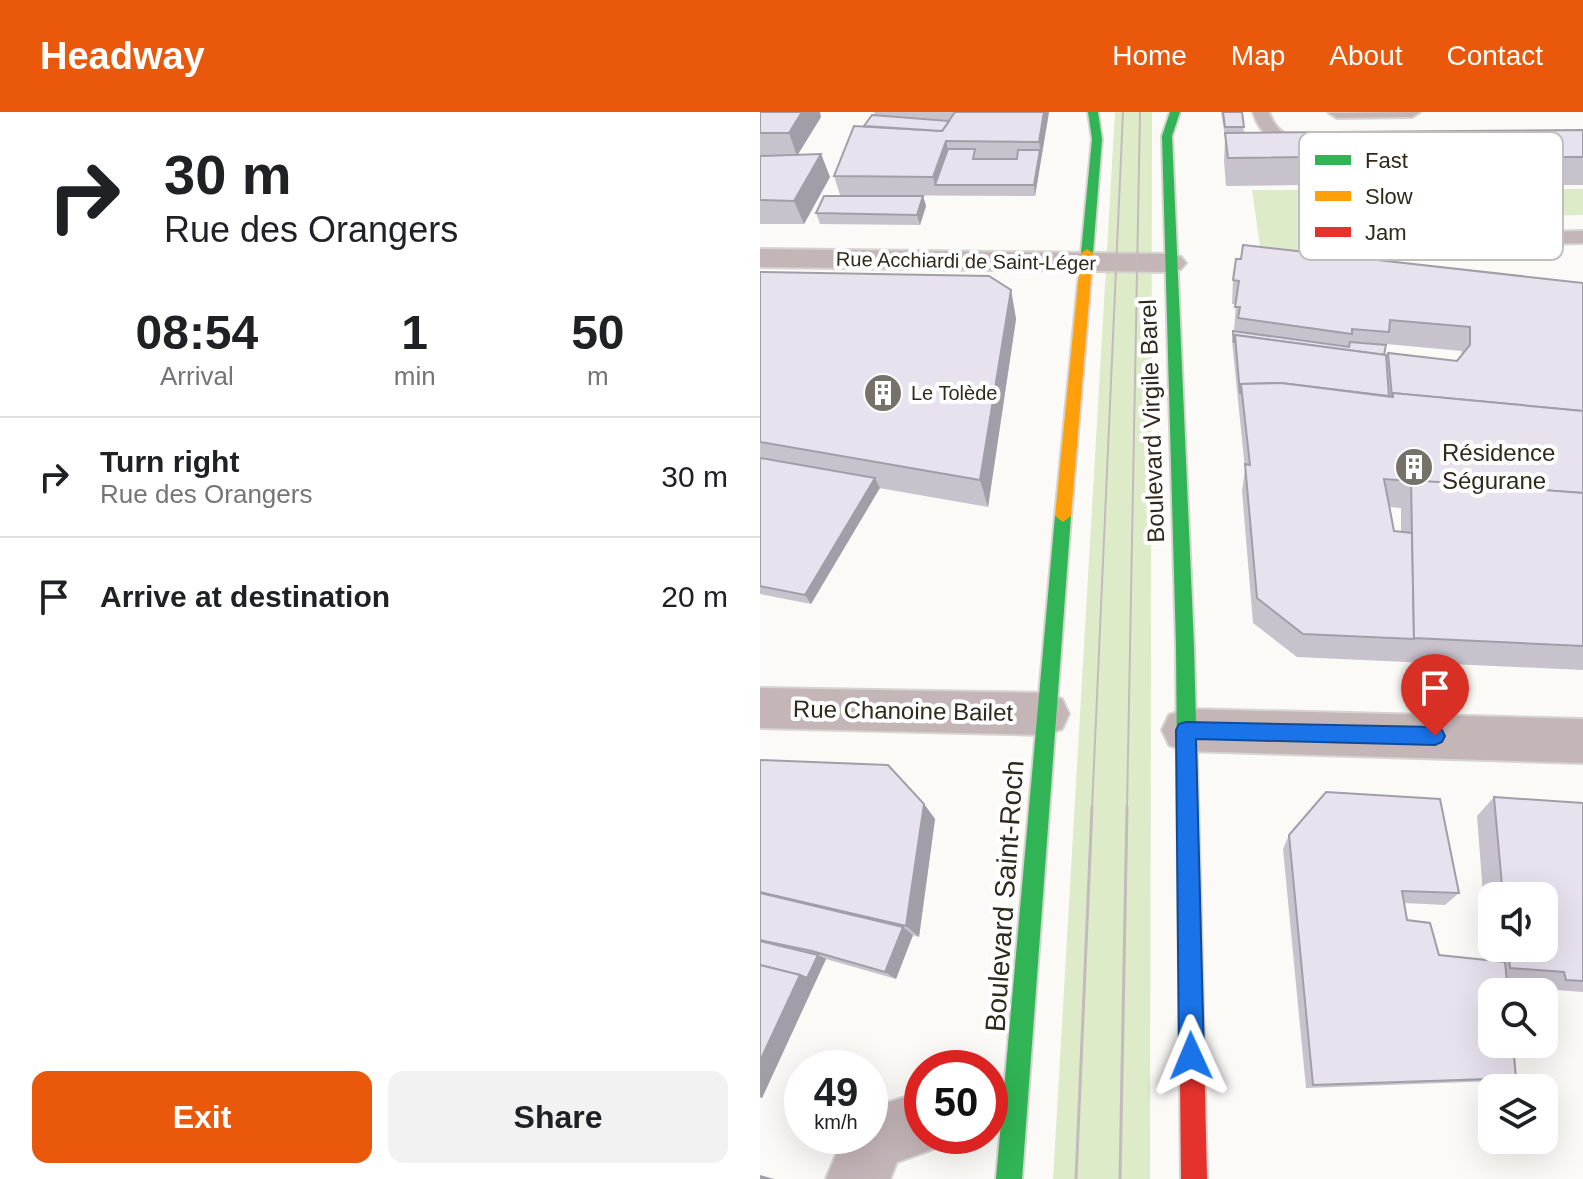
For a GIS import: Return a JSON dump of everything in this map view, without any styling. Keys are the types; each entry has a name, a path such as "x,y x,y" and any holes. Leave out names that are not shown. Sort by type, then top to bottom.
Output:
{"main road":[{"path":"1046,714 1097,139 1093,112"},
{"name":"Boulevard Virgile Barel","path":"1175,112 1167,136 1186,730"},
{"name":"Boulevard Saint-Roch","path":"1008,1053 1046,714"},
{"path":"1186,730 1194,1179"},
{"name":"Boulevard Saint-Roch","path":"1007,1154 1009,1179"}],"street":[{"name":"Rue Acchiardi de Saint-Léger","path":"760,258 1171,263"},
{"name":"Rue Chanoine Bailet","path":"760,708 1046,714"},
{"path":"1186,730 1583,741"},
{"path":"858,1179 875,1137 904,1128"}],"lane":[{"path":"1261,112 1263,125 1276,137 1299,146"},
{"path":"1337,113 1412,112"},
{"path":"1563,237 1583,237"}],"green space":[{"path":"1115,112 1152,112 1150,1179 1053,1179"},
{"path":"1563,189 1583,189 1583,215 1563,215"},
{"path":"1252,190 1299,190 1299,258 1261,254"}],"building":[{"path":"760,112 802,112 789,133 760,133"},
{"path":"955,112 1044,112 1039,142 946,141 933,177 834,176 854,126 942,131"},
{"path":"1223,112 1242,112 1244,127 1225,127"},
{"path":"872,115 949,121 942,131 864,126"},
{"path":"1583,130 1583,157 1563,157 1563,132 1344,132"},
{"path":"1299,132 1299,157 1228,158 1225,133"},
{"path":"948,149 975,149 973,159 1017,159 1018,150 1040,150 1034,185 935,185"},
{"path":"821,154 794,201 760,200 760,156"},
{"path":"824,196 923,196 917,215 816,213"},
{"path":"1243,245 1299,251 1299,260 1377,260 1583,283 1583,411 1393,393 1392,397 1388,353 1457,361 1470,345 1470,327 1390,320 1389,332 1352,329 1352,334 1238,318 1240,307 1235,307 1239,281 1233,280 1236,259 1241,259"},
{"name":"Le Tolède","path":"760,272 989,276 1011,290 980,480 760,442"},
{"path":"1233,331 1349,347 1350,342 1386,345 1384,355 1235,335 1234,343"},
{"path":"1235,335 1386,355 1389,396 1281,383 1241,384 1240,394"},
{"path":"1281,383 1393,397 1393,393 1583,411 1583,493 1384,479 1394,531 1412,533 1414,639 1303,634 1257,598 1245,464 1250,465 1241,384"},
{"path":"760,458 875,478 805,595 760,586"},
{"path":"1411,480 1583,493 1583,646 1414,638"},
{"path":"760,760 888,765 924,804 906,926 760,892"},
{"path":"1326,792 1440,799 1459,893 1402,891 1407,920 1430,923 1439,955 1478,959 1478,962 1505,962 1507,978 1478,978 1478,1058 1514,1058 1516,1074 1478,1074 1478,1079 1313,1085 1289,835"},
{"path":"1494,797 1583,803 1583,981 1566,980 1564,972 1510,968 1509,962 1558,962 1558,882 1502,882"},
{"path":"760,893 903,927 885,972 760,940"},
{"path":"760,941 818,955 807,978 760,965"},
{"path":"760,965 800,975 760,1061"}],"tram line":[{"path":"1092,809 1123,112"},
{"path":"1127,809 1140,112"},
{"path":"1076,1179 1092,807"},
{"path":"1120,1179 1127,807"}],"traffic: fast":[{"path":"1087,253 1097,139 1093,112"},
{"path":"1175,112 1167,136 1185,647 1189,878"},
{"path":"1009,1179 1063,516"}],"traffic: slow":[{"path":"1063,516 1087,253"}],"traffic: jam":[{"path":"1189,878 1194,1179"}],"place":[{"name":"Le Tolède","path":"883,393"},
{"name":"Résidence Ségurane","path":"1414,467"}],"route":[{"path":"1191,1056 1186,730 1435,736"}]}
